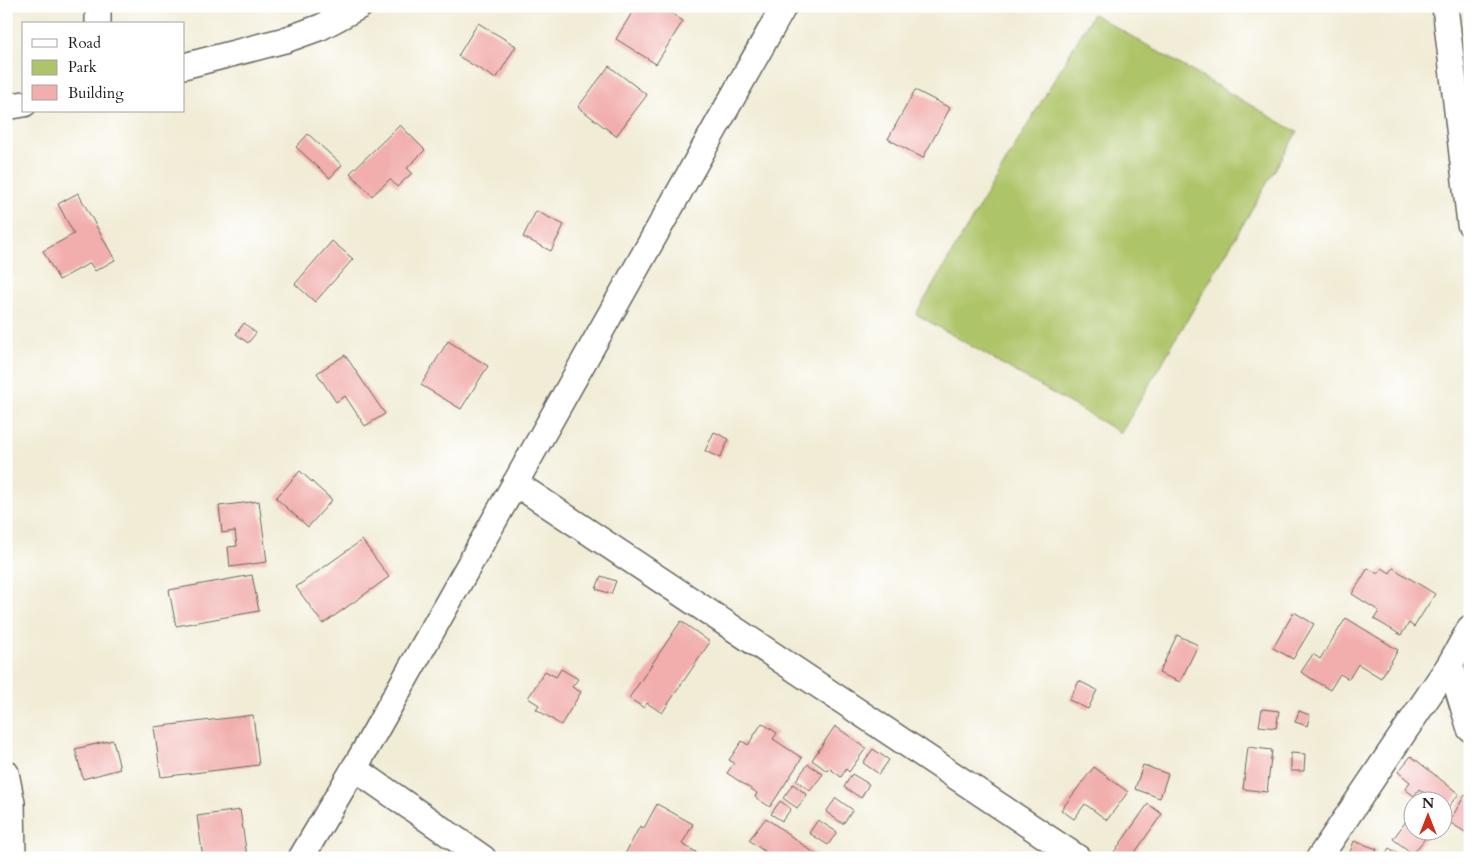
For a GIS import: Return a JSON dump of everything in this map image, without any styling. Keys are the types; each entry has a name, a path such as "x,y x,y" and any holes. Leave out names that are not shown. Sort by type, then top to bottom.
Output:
{"street":[{"path":"98,6 98,22"},
{"path":"185,66 285,40 321,27 360,6"},
{"path":"301,858 354,768 784,6"},
{"path":"1445,6 1470,224"},
{"path":"6,107 22,104"},
{"path":"515,483 1078,858"},
{"path":"1319,858 1450,664 1470,628"},
{"path":"1450,664 1470,729"},
{"path":"354,768 484,858"},
{"path":"6,773 12,803 13,858"}],"green space":[{"path":"1093,14 1297,132 1121,433 916,314"}],"building":[{"path":"636,6 660,6 683,21 656,64 616,39"},
{"path":"478,23 516,46 496,79 458,56"},
{"path":"609,66 647,95 616,136 578,107"},
{"path":"915,90 950,108 923,158 888,139"},
{"path":"400,125 425,150 407,168 412,173 397,187 390,179 372,196 350,173"},
{"path":"308,134 342,165 330,178 296,147"},
{"path":"78,193 115,260 95,271 90,263 59,280 43,251 74,234 58,204"},
{"path":"536,211 564,225 551,251 523,237"},
{"path":"332,241 353,259 315,302 295,284"},
{"path":"244,323 256,333 248,343 236,334"},
{"path":"448,341 488,366 461,409 421,385"},
{"path":"345,355 385,414 365,426 345,396 336,402 317,373"},
{"path":"714,432 729,439 720,458 705,451"},
{"path":"300,471 332,500 308,527 276,498"},
{"path":"259,501 267,562 230,567 228,547 237,546 235,531 222,533 219,506"},
{"path":"362,540 389,577 323,624 296,587"},
{"path":"1368,568 1378,574 1382,568 1390,573 1393,568 1435,594 1414,627 1409,623 1401,635 1374,619 1379,611 1352,594"},
{"path":"252,575 259,611 176,626 169,590"},
{"path":"601,576 616,581 611,594 596,589"},
{"path":"1294,612 1314,624 1293,659 1273,648"},
{"path":"1346,618 1398,650 1381,678 1358,664 1349,679 1340,674 1330,690 1301,672 1313,654 1320,659"},
{"path":"681,621 710,642 662,713 647,703 644,708 629,698"},
{"path":"1177,635 1198,645 1180,682 1159,673"},
{"path":"561,669 578,679 572,687 581,692 561,725 536,709 539,705 528,698 545,671 556,677"},
{"path":"1079,681 1097,690 1088,709 1069,700"},
{"path":"1262,709 1279,711 1276,728 1259,726"},
{"path":"1299,711 1310,715 1307,726 1295,722"},
{"path":"253,715 259,765 161,777 154,727"},
{"path":"762,723 777,733 773,739 802,758 770,807 755,797 757,793 727,773 734,763 729,760 742,741 748,745"},
{"path":"835,726 866,748 849,772 846,769 841,777 829,768 827,771 812,760"},
{"path":"113,740 120,769 83,779 75,749"},
{"path":"1248,747 1272,750 1267,792 1243,789"},
{"path":"873,749 889,760 879,774 863,763"},
{"path":"1291,753 1305,754 1304,771 1291,771"},
{"path":"1411,756 1459,794 1454,800 1454,792 1423,792 1419,789 1417,792 1409,792 1405,789 1410,782 1398,772"},
{"path":"808,764 823,774 810,791 796,780"},
{"path":"1143,765 1168,774 1160,798 1135,789"},
{"path":"1094,767 1128,792 1107,820 1085,804 1074,819 1061,810"},
{"path":"852,774 869,784 861,798 844,787"},
{"path":"793,784 807,795 797,808 783,798"},
{"path":"1465,795 1470,798 1470,835 1454,825 1454,814"},
{"path":"836,798 853,810 843,824 826,812"},
{"path":"780,801 791,809 782,821 771,814"},
{"path":"657,804 693,824 682,844 696,852 693,858 623,858 640,826 644,828"},
{"path":"1148,804 1162,814 1131,858 1115,858 1112,855"},
{"path":"240,810 247,856 203,858 197,816"},
{"path":"766,818 821,858 773,858 749,840"},
{"path":"818,820 837,832 828,845 809,833"},
{"path":"1404,824 1404,842 1422,842 1413,854 1393,839"},
{"path":"1354,841 1377,849 1374,858 1348,858"},
{"path":"1389,848 1405,858 1383,858"}]}
